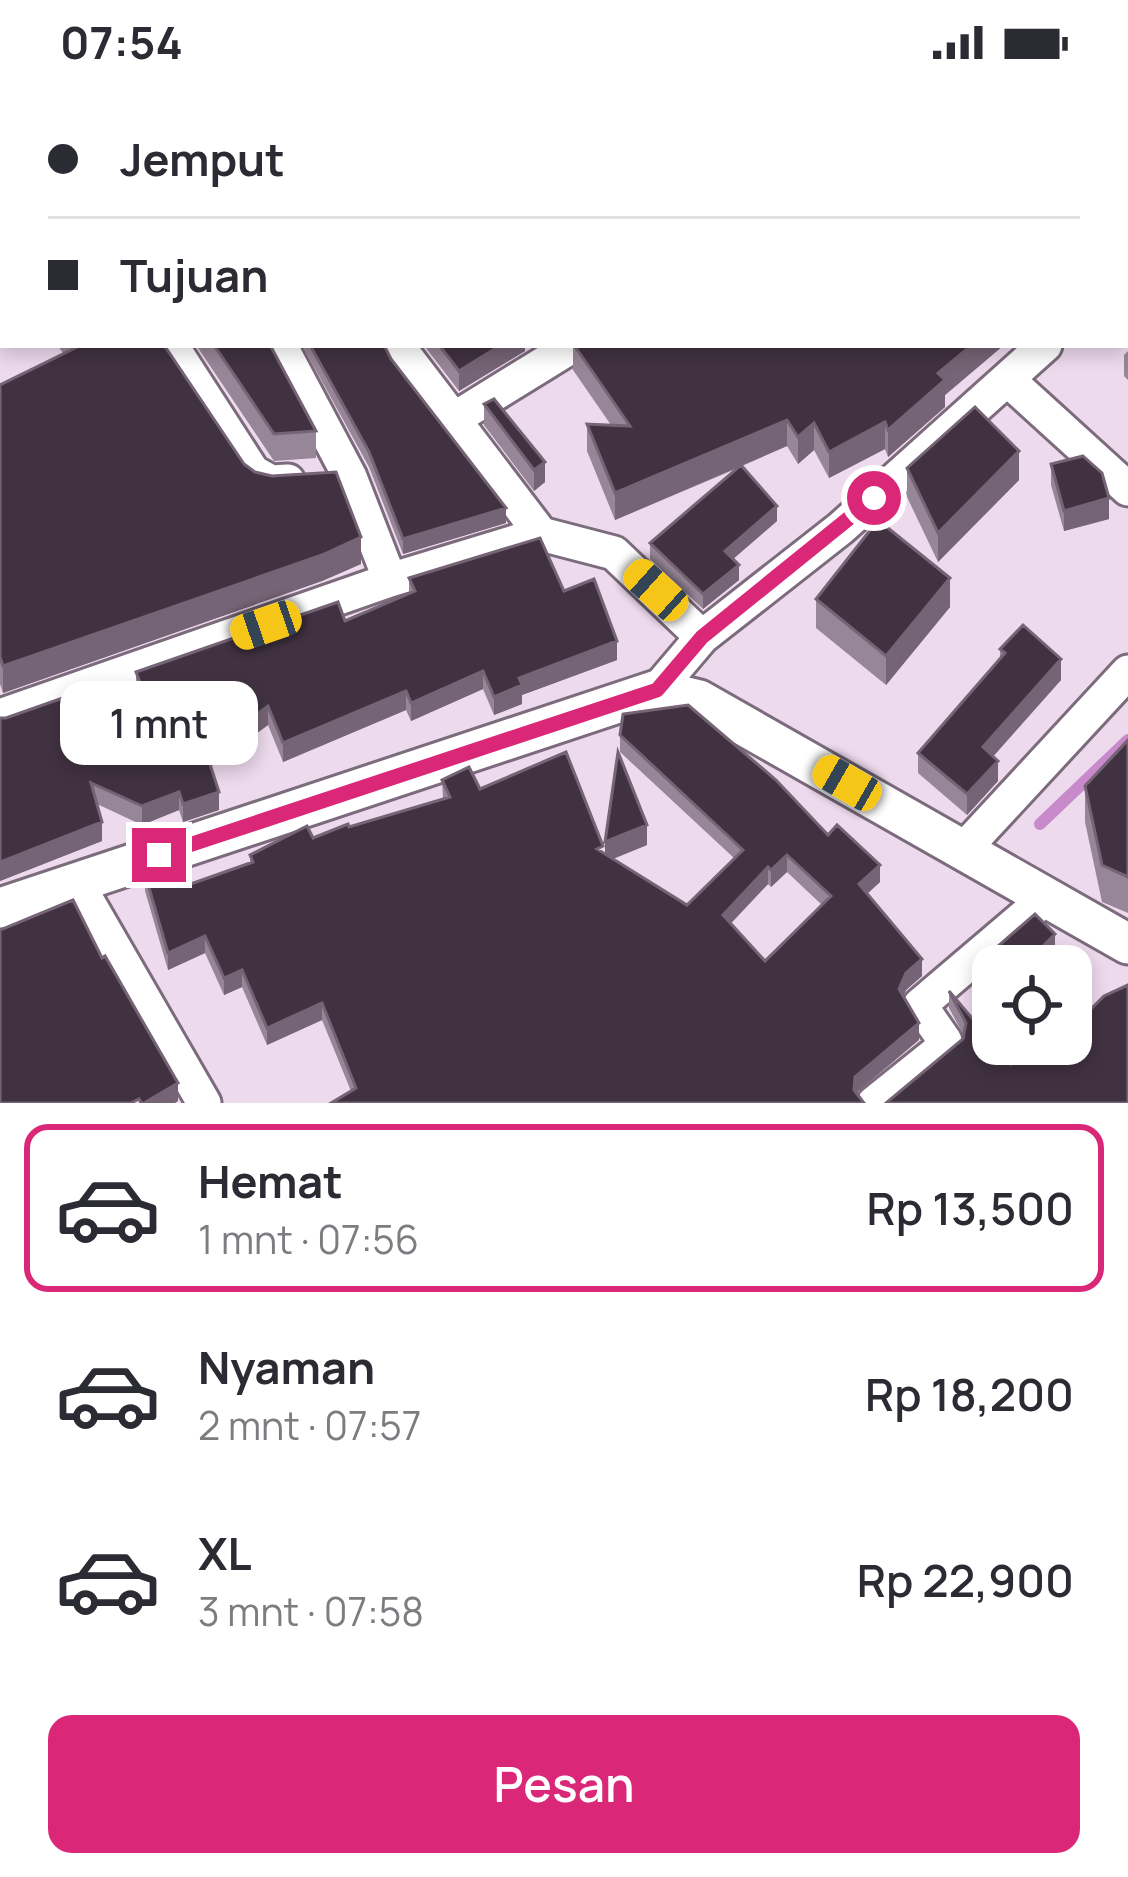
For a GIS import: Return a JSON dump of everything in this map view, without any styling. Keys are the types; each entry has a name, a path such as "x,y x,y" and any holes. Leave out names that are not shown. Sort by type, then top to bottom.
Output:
{"street":[{"path":"173,348 261,478 271,482 350,478"},
{"path":"282,348 350,478 390,580"},
{"path":"399,348 542,534"},
{"path":"454,419 569,348"},
{"path":"0,908 657,690 702,637 841,528 1042,348"},
{"path":"1007,379 1128,489"},
{"path":"0,716 390,580 542,534 614,553 702,637"},
{"path":"964,849 1128,672"},
{"path":"657,690 699,700 1128,944"},
{"path":"77,883 204,1103"},
{"path":"874,1103 945,1046 920,1005 1046,897"}],"building":[{"path":"75,348 166,348 244,464 272,476 336,472 361,537 322,555 3,666 0,385"},
{"path":"216,348 272,348 316,431 274,434"},
{"path":"312,348 386,348 506,508 403,539 369,452"},
{"path":"441,348 496,348 459,371"},
{"path":"576,348 968,348 938,373 945,380 888,430 885,422 829,452 814,423 798,437 787,420 615,493 587,424 630,426"},
{"path":"494,399 545,462 534,470 484,404"},
{"path":"975,407 1019,451 938,533 907,468"},
{"path":"1083,456 1102,473 1109,498 1064,511 1051,464"},
{"path":"741,465 777,506 725,551 739,565 703,594 650,543"},
{"path":"878,520 950,578 886,656 816,599"},
{"path":"540,538 564,591 594,579 617,641 519,678 522,685 494,697 483,671 411,703 406,691 283,743 268,706 206,752 219,792 183,804 179,792 142,806 91,783 102,822 0,862 0,718 74,694 81,725 108,727 153,716 136,672 338,602 345,621 415,591 409,578"},
{"path":"1023,625 1061,659 983,747 998,761 967,794 918,753 1005,653 1000,649"},
{"path":"688,705 776,780 828,835 837,825 880,865 859,884 922,959 906,973 899,989 919,1023 855,1077 854,1090 864,1103 331,1103 356,1088 322,1003 267,1028 242,970 224,978 205,936 168,953 145,874 178,862 185,886 253,862 250,855 307,826 313,838 450,797 442,780 469,767 480,789 566,752 603,846 597,849 687,905 743,850 620,735 623,714","holes":["787,855 831,896 765,961 723,915 768,867 771,870"]},
{"path":"1128,740 1128,877 1102,865 1085,786"},
{"path":"618,752 647,825 605,842"},
{"path":"73,900 102,958 105,956 178,1083 144,1103 139,1099 131,1103 0,1103 0,930"},
{"path":"1035,914 1055,934 1044,945 999,945"},
{"path":"1128,985 1128,1103 886,1103 963,1039 966,1023 949,991 972,1018 972,1065 1092,1065 1092,1008 1104,996"}],"waterway":[{"path":"1040,824 1128,740"}],"route":[{"path":"159,855 657,690 702,637 874,498"}]}
